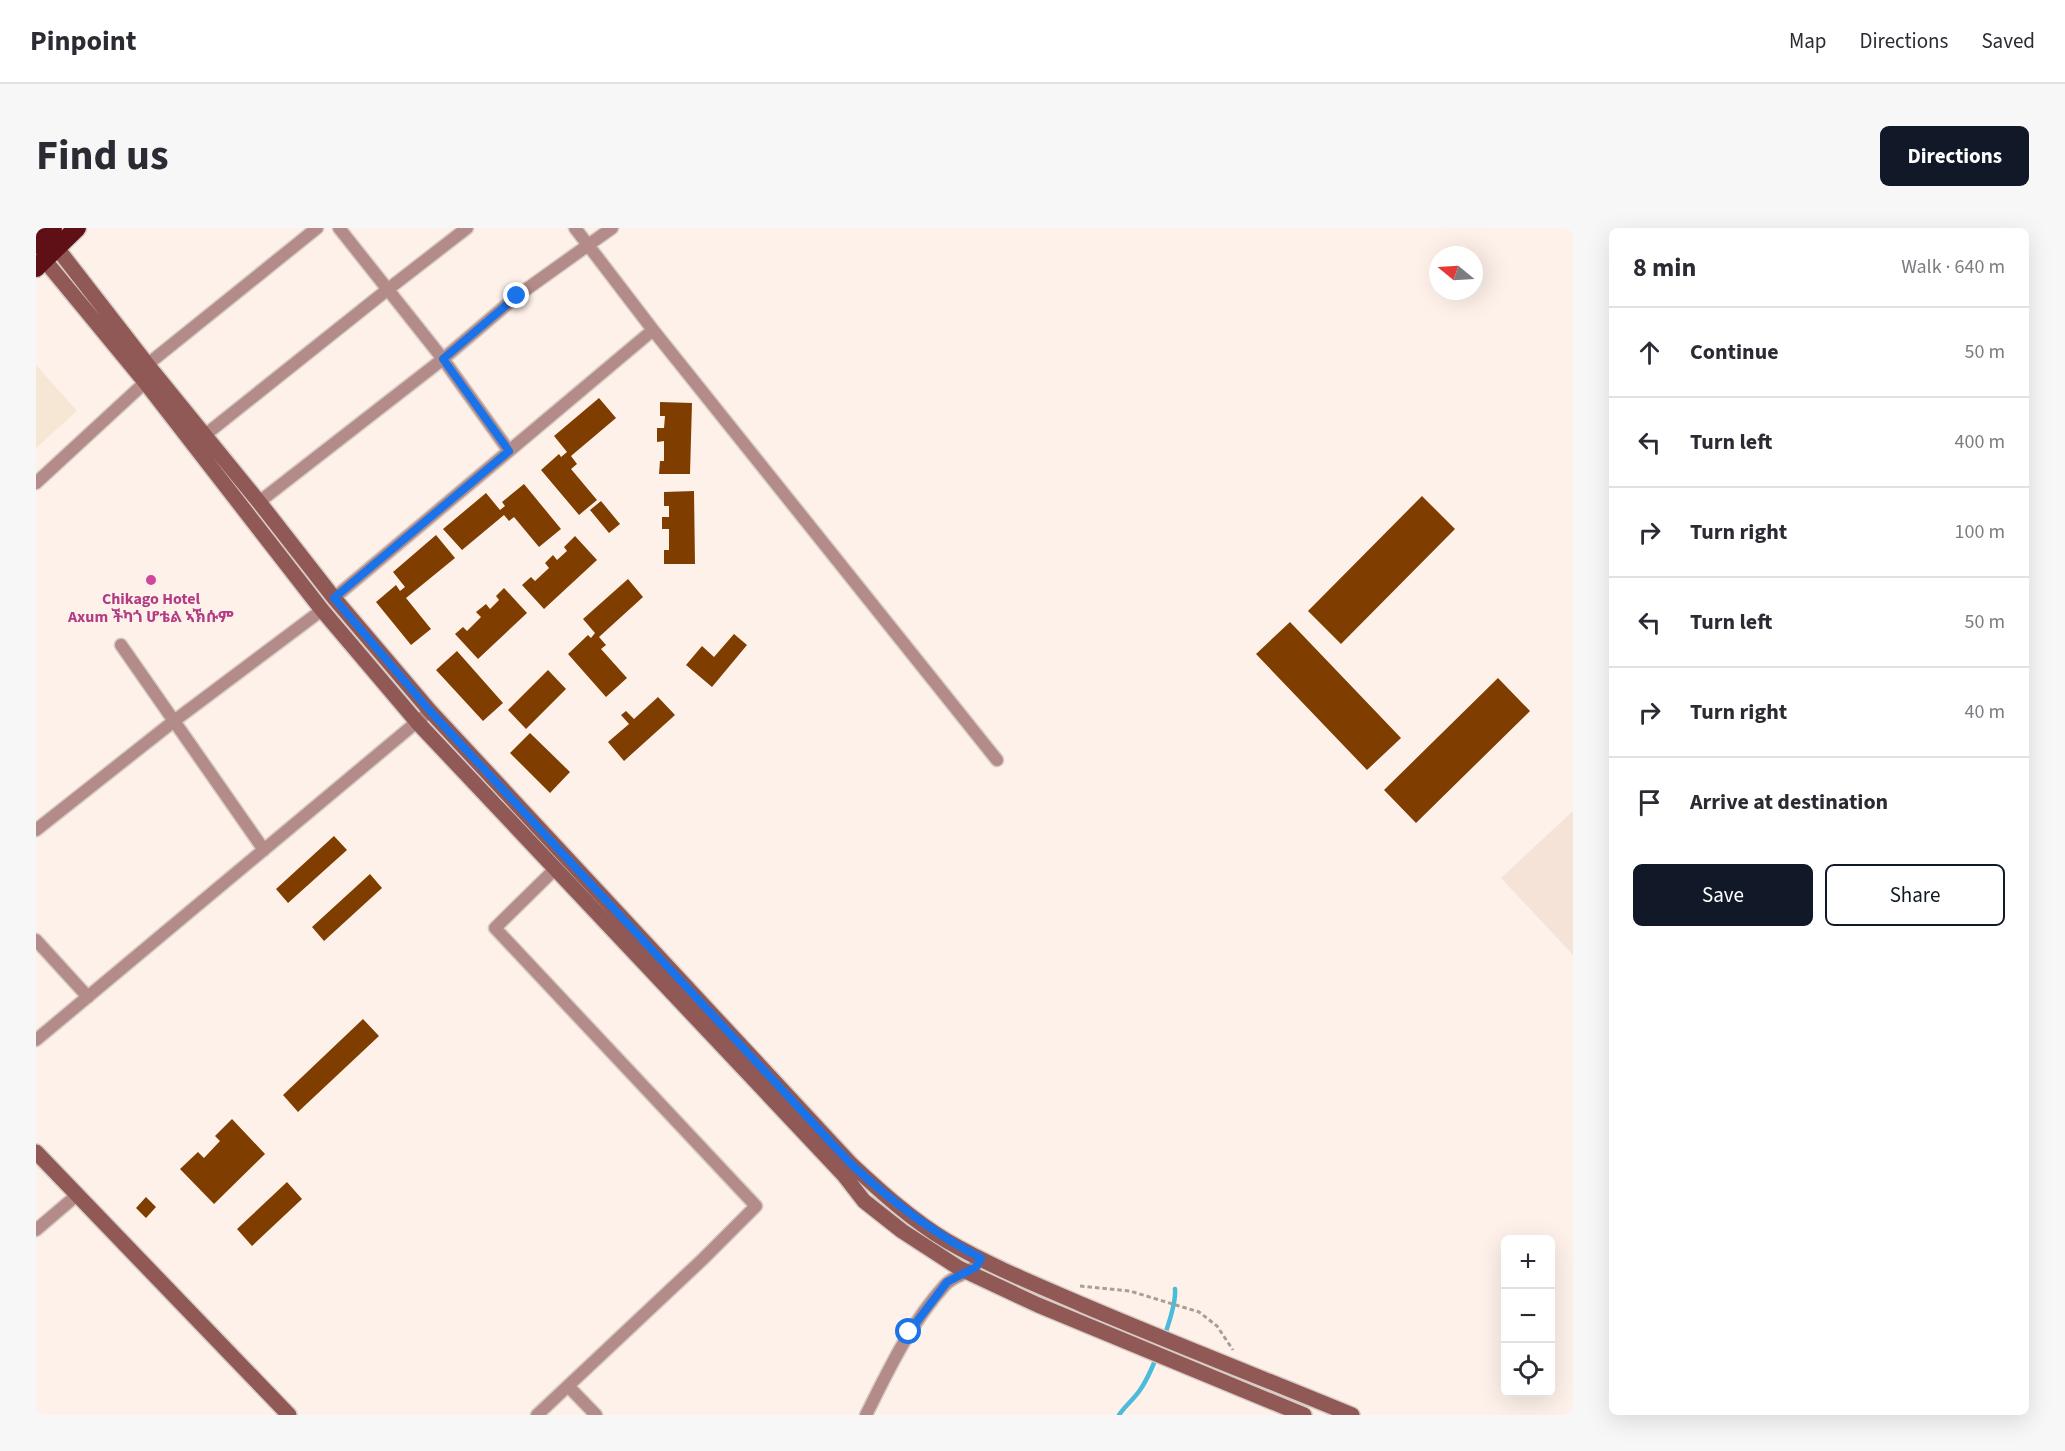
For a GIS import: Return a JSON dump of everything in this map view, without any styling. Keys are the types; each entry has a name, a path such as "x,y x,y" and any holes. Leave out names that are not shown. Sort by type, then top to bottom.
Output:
{"street":[{"path":"36,483 149,373 318,228"},
{"path":"339,228 443,359 509,451"},
{"path":"205,435 467,228"},
{"path":"575,228 653,330 997,760"},
{"path":"260,502 443,359 517,296 612,228"},
{"path":"51,242 322,610 417,722 835,1166 864,1201 933,1253 969,1272 1038,1305 1304,1415"},
{"path":"334,598 653,330"},
{"path":"149,373 205,435 334,598 430,711 851,1164 925,1226 947,1241 1046,1289 1352,1415"},
{"path":"36,830 174,721 322,610"},
{"path":"120,645 264,850"},
{"path":"36,1040 430,711"},
{"path":"537,1415 756,1206 495,928 555,869"},
{"path":"36,940 88,997"},
{"path":"36,1152 289,1415"},
{"path":"36,1230 77,1195"},
{"path":"866,1415 898,1350 916,1322 947,1282 969,1272 976,1267 981,1258"},
{"path":"568,1386 596,1415"}],"path":[{"path":"1046,1289 1070,1285 1130,1291 1199,1312 1216,1326 1247,1371"}],"shaded area":[{"path":"36,365 77,411 36,448"},
{"path":"1573,811 1573,955 1501,878"}],"building":[{"path":"599,398 616,418 571,456 577,464 571,469 597,500 579,515 541,470 559,454 561,457 567,452 554,436"},
{"path":"660,402 692,403 690,474 659,474 660,461 664,461 664,441 657,442 657,428 664,428 665,416 660,416"},
{"path":"524,484 561,529 539,547 514,517 509,521 504,515 462,550 443,529 486,493 500,510 505,506 502,502"},
{"path":"694,491 695,564 664,564 664,550 669,550 669,529 662,529 662,517 669,517 669,506 664,506 664,492"},
{"path":"1422,496 1455,529 1341,644 1308,611"},
{"path":"601,501 620,524 609,533 590,510"},
{"path":"436,535 455,558 406,598 431,629 411,645 376,602 396,585 400,591 405,587 393,572"},
{"path":"575,536 597,560 544,609 522,585 531,577 535,581 549,568 545,563 553,555 557,560 567,551 564,547"},
{"path":"628,579 643,597 599,637 606,645 601,649 627,678 606,697 568,654 588,635 591,638 595,633 583,619"},
{"path":"504,588 527,613 478,659 455,634 463,627 467,631 481,617 476,612 486,604 490,609 499,600 496,596"},
{"path":"1290,622 1401,738 1367,770 1256,654"},
{"path":"734,634 747,645 712,687 686,665 702,646 714,657"},
{"path":"457,651 503,703 483,721 436,670"},
{"path":"548,670 566,689 526,729 508,710"},
{"path":"1498,678 1530,711 1416,823 1384,790"},
{"path":"658,697 675,715 624,761 608,742 629,724 621,715 626,711 634,719"},
{"path":"530,733 570,772 550,793 510,753"},
{"path":"334,836 347,850 288,903 276,889"},
{"path":"370,874 382,888 324,941 312,927"},
{"path":"363,1019 379,1036 298,1112 283,1095"},
{"path":"232,1119 265,1154 214,1204 180,1169 198,1152 204,1158 220,1141 215,1136"},
{"path":"287,1182 302,1199 252,1246 237,1229"},
{"path":"146,1197 156,1207 146,1218 136,1208"}],"waterway":[{"path":"1119,1415 1140,1390 1151,1370 1168,1325 1175,1289"}],"place":[{"name":"Chikago Hotel Axum ችካጎ ሆቴል ኣኽሱም","path":"151,580"}],"route":[{"path":"517,296 443,359 509,451 334,598 430,711 851,1164 925,1226 947,1241 981,1258 976,1267 969,1272 947,1282 909,1332"}]}
